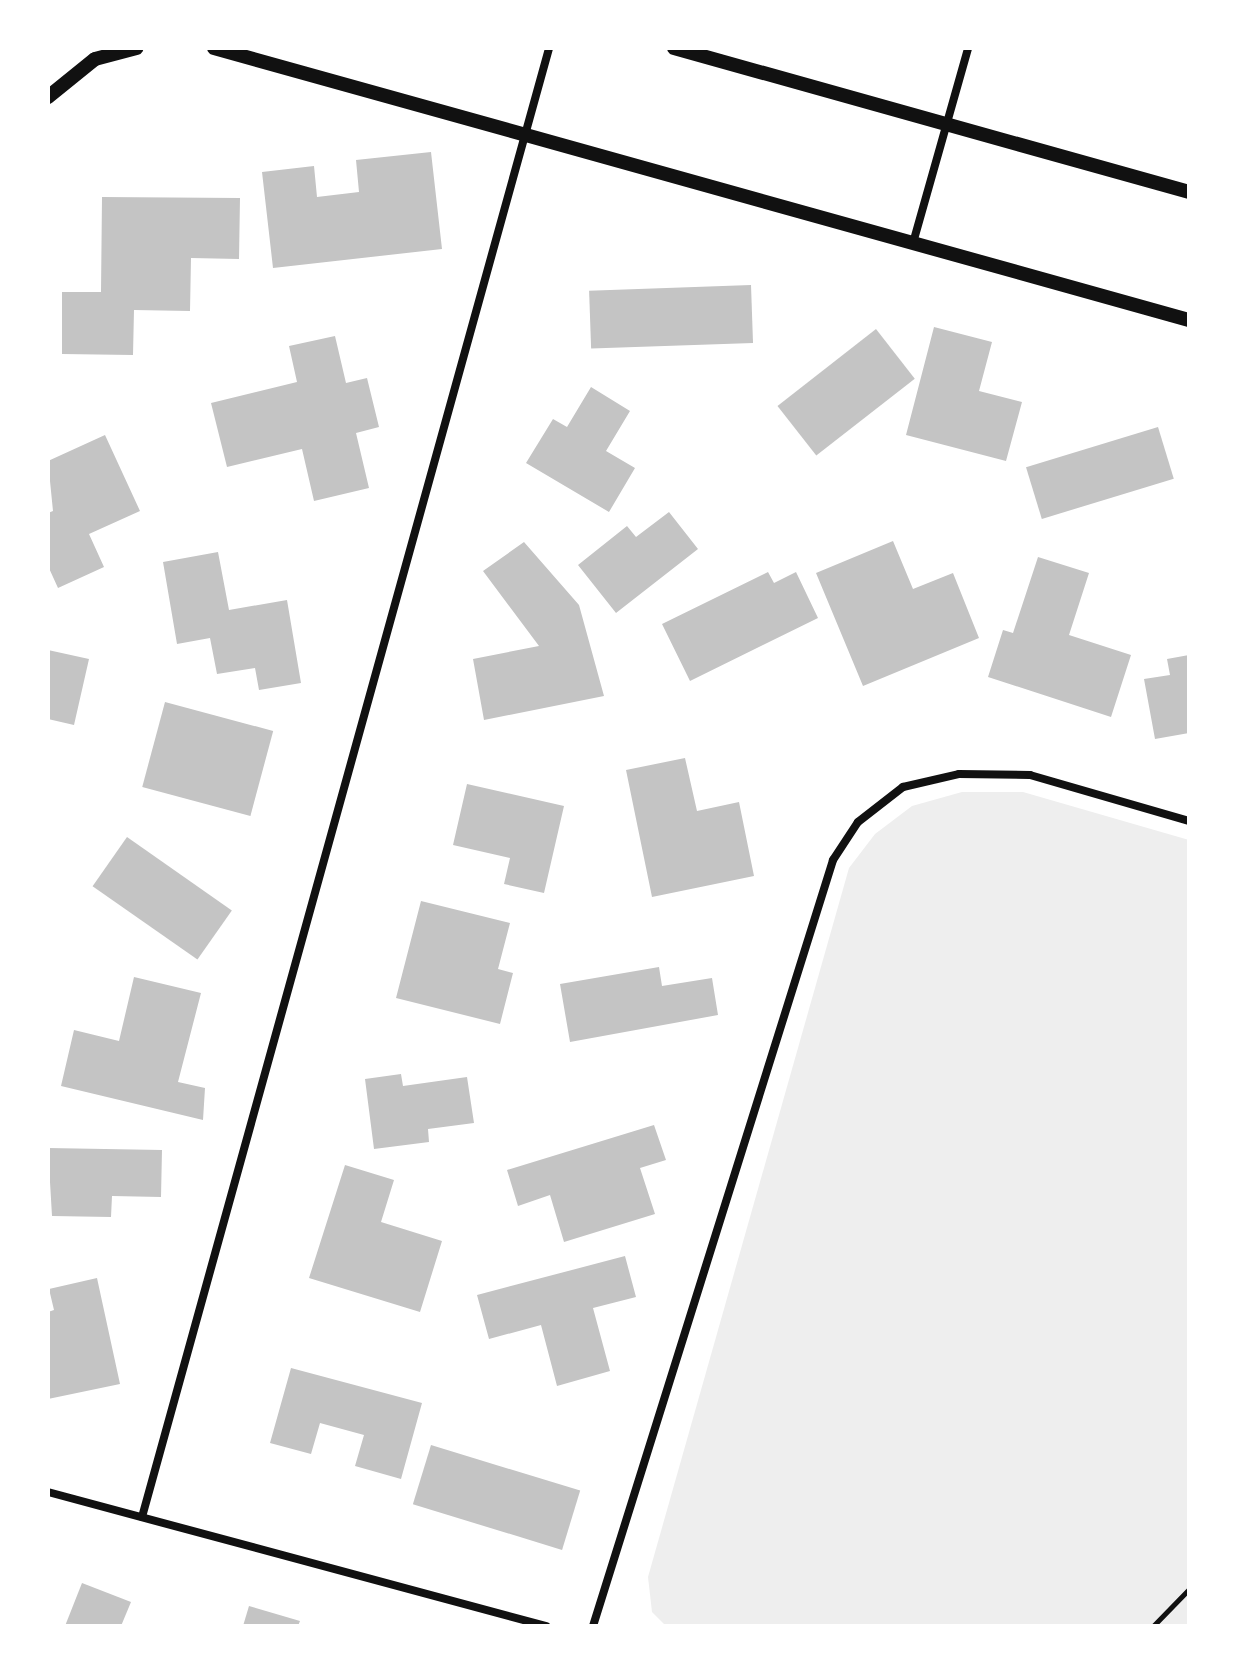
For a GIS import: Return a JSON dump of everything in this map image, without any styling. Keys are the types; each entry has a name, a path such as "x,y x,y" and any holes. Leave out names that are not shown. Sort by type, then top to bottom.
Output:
{"street":[{"path":"48,97 95,59 137,48"},
{"path":"214,48 1189,320"},
{"path":"142,1517 549,48"},
{"path":"674,48 1189,192"},
{"path":"913,243 968,48"},
{"path":"593,1626 833,860 858,822 903,787 959,774 1030,775 1189,821"},
{"path":"48,1492 546,1626"}],"path":[{"path":"1153,1626 1189,1589"}],"shaded area":[{"path":"962,792 1023,792 1189,840 1189,1626 666,1626 652,1612 648,1577 849,868 875,834 912,806"}],"building":[{"path":"431,152 442,249 273,268 262,172 314,166 317,197 359,192 356,160"},
{"path":"102,197 240,198 239,259 191,258 190,311 134,310 133,355 62,354 62,292 101,292"},
{"path":"751,285 753,343 591,349 589,291"},
{"path":"934,327 992,342 979,391 1022,402 1006,461 906,435"},
{"path":"876,329 915,379 816,456 777,406"},
{"path":"335,336 346,383 367,378 379,427 356,433 369,488 314,501 302,449 227,467 211,403 297,382 289,346"},
{"path":"591,387 630,411 606,451 635,468 609,512 526,463 553,419 567,427"},
{"path":"1158,427 1174,479 1042,519 1026,467"},
{"path":"105,435 140,511 89,534 104,567 58,588 48,566 48,513 53,511 48,461"},
{"path":"669,512 698,549 616,613 578,565 627,526 636,537"},
{"path":"893,541 913,589 953,573 979,638 863,686 816,573"},
{"path":"524,542 579,605 604,696 484,720 473,659 539,646 483,571"},
{"path":"218,552 229,610 287,600 301,683 259,690 255,668 217,674 210,638 177,644 163,562"},
{"path":"1038,557 1089,573 1069,635 1131,655 1111,717 988,677 1003,630 1013,633"},
{"path":"768,572 774,583 796,572 818,618 690,681 662,624"},
{"path":"48,650 89,659 74,725 48,719"},
{"path":"1189,655 1189,733 1155,739 1144,679 1170,675 1167,659"},
{"path":"165,702 273,731 250,816 142,787"},
{"path":"685,758 697,811 739,802 754,876 652,897 626,770"},
{"path":"467,784 564,806 544,893 504,884 510,858 453,845"},
{"path":"127,837 232,910 197,960 93,886"},
{"path":"421,901 510,923 498,969 513,973 500,1024 396,998"},
{"path":"659,967 662,986 712,978 718,1015 570,1042 560,984"},
{"path":"134,977 201,993 178,1082 205,1088 203,1120 61,1086 74,1030 119,1041"},
{"path":"401,1074 403,1086 467,1077 474,1123 428,1129 429,1142 374,1149 365,1079"},
{"path":"654,1125 666,1160 640,1168 655,1214 564,1242 550,1195 518,1206 507,1170"},
{"path":"48,1148 162,1150 161,1197 112,1196 111,1217 52,1216"},
{"path":"345,1165 394,1180 381,1222 442,1241 420,1312 309,1278"},
{"path":"625,1256 636,1297 593,1308 610,1371 557,1386 541,1325 489,1339 477,1295"},
{"path":"97,1278 120,1384 48,1399 48,1312 54,1310 49,1289"},
{"path":"291,1368 422,1403 401,1479 355,1466 364,1435 320,1423 311,1454 270,1443"},
{"path":"431,1445 580,1491 562,1550 413,1504"},
{"path":"82,1583 131,1602 121,1626 65,1626"},
{"path":"249,1606 300,1621 298,1626 243,1626"}]}
